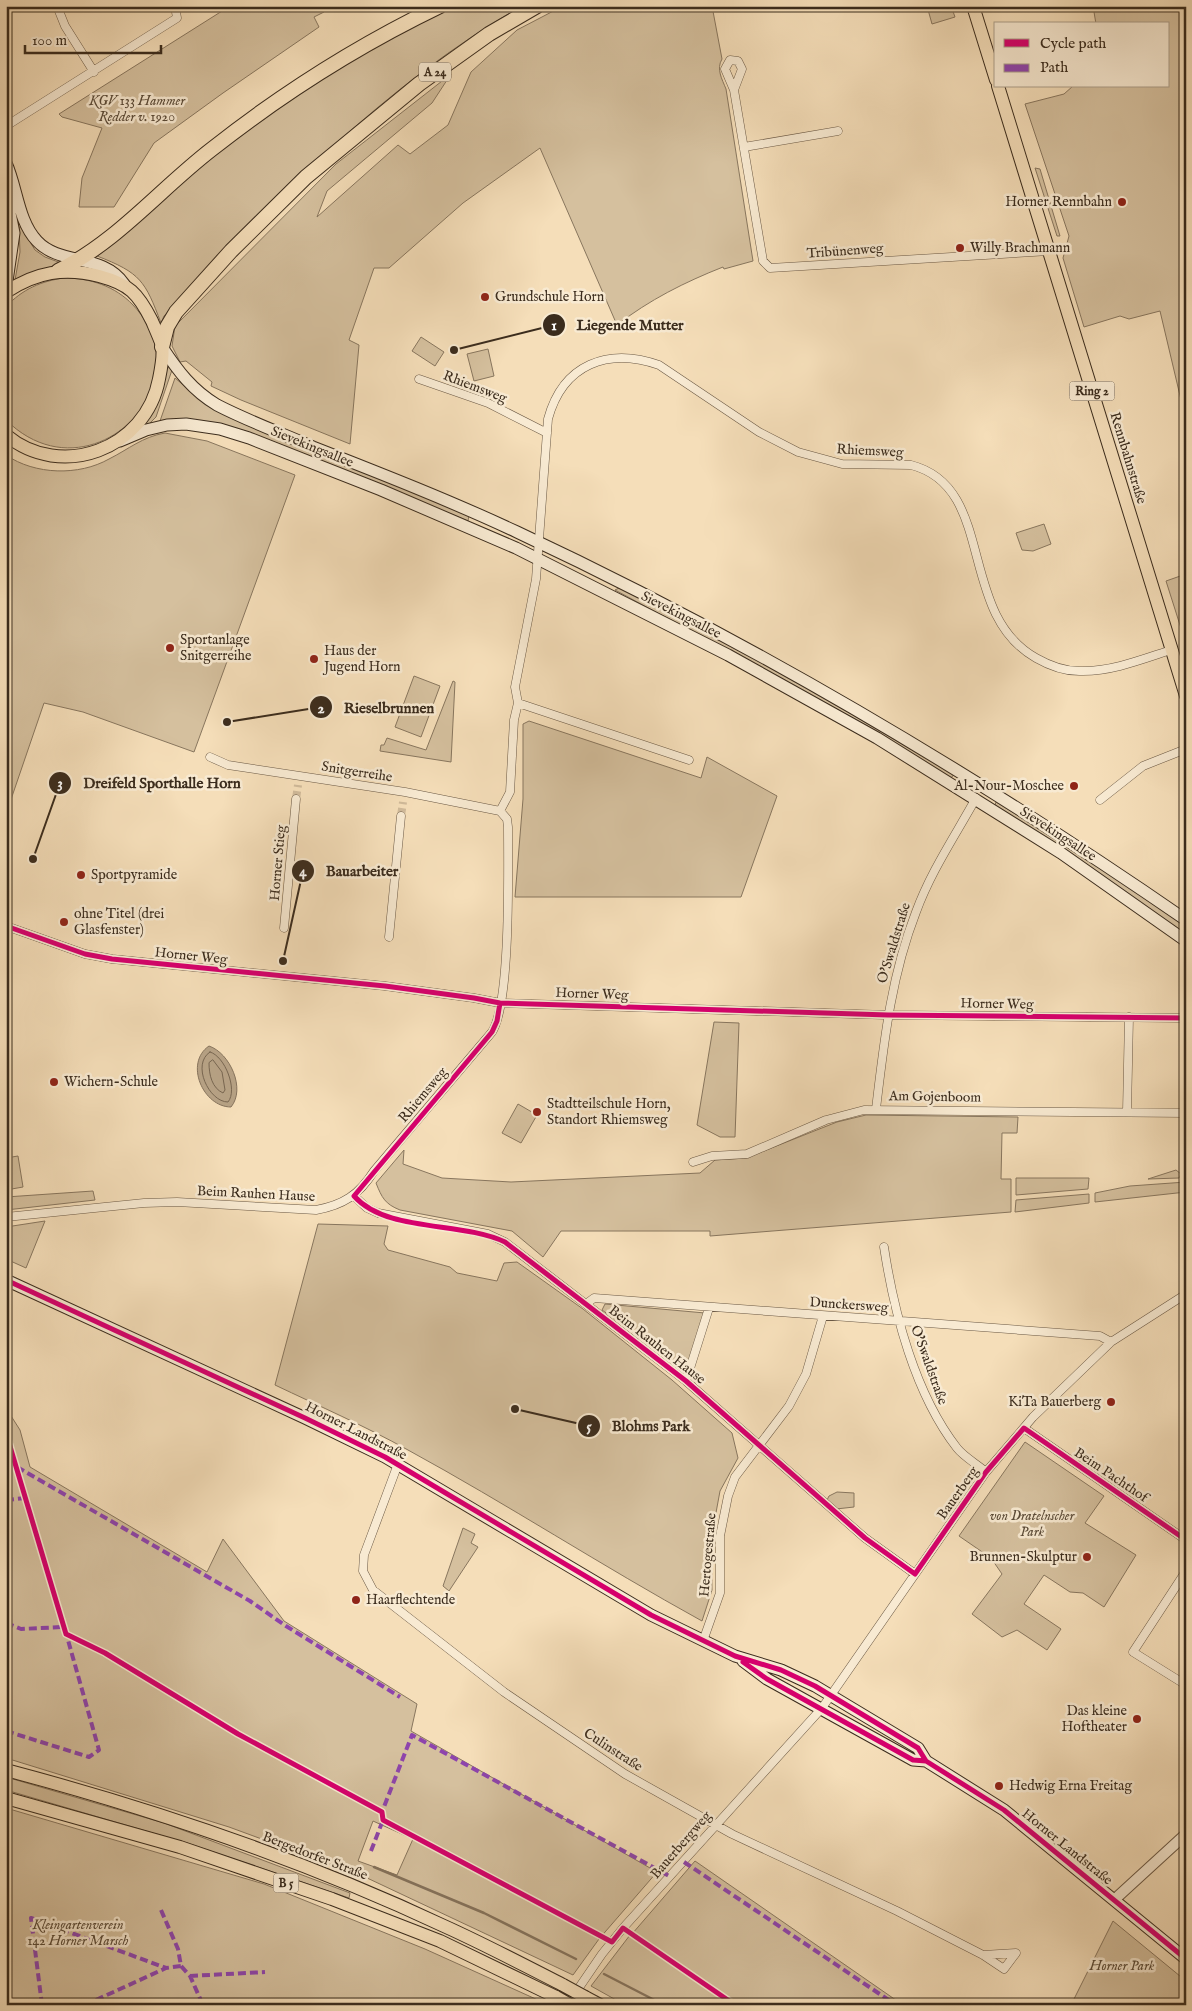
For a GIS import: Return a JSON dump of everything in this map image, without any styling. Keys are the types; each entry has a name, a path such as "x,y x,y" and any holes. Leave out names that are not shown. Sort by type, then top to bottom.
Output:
{"highway":[{"path":"58,271 107,242 186,171 261,112 347,56 440,6"},
{"name":"A 24","path":"162,347 167,327 176,312 230,251 306,177 355,134 433,73 489,34 537,6"}],"main road":[{"path":"973,6 994,74"},
{"name":"Rennbahnstraße","path":"999,88 1186,696"},
{"path":"6,163 25,222 34,237 50,251 108,268 118,275 124,284"},
{"path":"6,288 14,232 7,198"},
{"path":"6,292 34,277 58,271 88,273 124,284"},
{"name":"Sievekingsallee","path":"124,284 147,311 162,347 188,384 223,408 538,542 755,651 869,716 983,786 1105,864 1186,920"},
{"name":"Sievekingsallee","path":"120,441 139,423 154,397 160,376 162,347"},
{"name":"Sievekingsallee","path":"6,435 33,451 61,457 89,454 146,430 167,425 186,424 220,429 249,438 381,490 537,558 782,684 870,733 976,798 1126,897 1186,942"},
{"path":"976,798 983,786"},
{"name":"Horner Landstraße","path":"6,1280 305,1418 398,1464 597,1584 703,1641 735,1656 782,1670 832,1696 918,1748 926,1761 1004,1810 1186,1959"},
{"name":"Horner Landstraße","path":"735,1656 767,1679 913,1760 926,1761"},
{"name":"Bergedorfer Straße","path":"6,1770 191,1826 335,1879 444,1925 600,2005"},
{"name":"B 5","path":"6,1798 180,1847 332,1899 440,1941 556,1997 568,2005"}],"street":[{"path":"58,6 65,26 94,72"},
{"path":"6,126 177,18 174,6"},
{"name":"Tribünenweg","path":"734,90 763,261 770,268 1049,251"},
{"path":"744,147 838,131"},
{"name":"Rhiemsweg","path":"354,1196 492,1032 498,1017 504,981 508,827 507,819 500,811 510,792 514,720 518,703 515,687 536,578 547,433 551,408 559,391 570,378 585,366 594,361 611,358 642,359 666,368 758,432 798,452 842,464 911,465 922,468 940,478 949,486 960,504 989,598 1000,625 1024,652 1044,663 1068,670 1096,670 1172,650"},
{"name":"Rhiemsweg","path":"419,379 488,403 547,433"},
{"path":"518,703 689,760"},
{"path":"1100,800 1143,766 1186,750"},
{"name":"Snitgerreihe","path":"210,757 228,765 405,792 500,811"},
{"path":"298,785 299,775"},
{"path":"403,802 405,792"},
{"name":"O'Swaldstraße","path":"876,1109 888,1015 897,970 916,912 938,861 976,798"},
{"name":"Horner Stieg","path":"284,928 296,799"},
{"path":"389,937 401,816"},
{"name":"Horner Weg","path":"6,926 85,954 112,959 376,985 500,1003 888,1015 1186,1018"},
{"path":"1126,1112 1129,1017"},
{"name":"Am Gojenboom","path":"693,1162 712,1156 747,1154 838,1116 876,1109 1186,1113"},
{"name":"Beim Rauhen Hause","path":"6,1217 144,1203 177,1202 316,1210 332,1207 354,1196 367,1208 378,1213 488,1234 510,1246 686,1381 865,1538 915,1574"},
{"name":"O'Swaldstraße","path":"884,1247 900,1321 932,1411 958,1449 986,1472"},
{"name":"Bauerberg","path":"832,1696 862,1648 986,1472 1024,1428 1111,1342 1186,1294"},
{"name":"Dunckersweg","path":"586,1304 594,1298 1100,1336 1111,1342"},
{"path":"686,1381 709,1308"},
{"name":"Hertogestraße","path":"703,1641 720,1593 720,1536 728,1496 735,1477 758,1443 789,1406 806,1374 823,1316"},
{"name":"Beim Pachthof","path":"1024,1428 1186,1540"},
{"name":"Culinstraße","path":"398,1464 364,1555 363,1571 373,1590 435,1640 517,1701 625,1774 716,1825 854,1890 983,1955"},
{"path":"1186,1571 1133,1652 1186,1685"},
{"name":"Bauerbergweg","path":"568,2005 602,1954 832,1696"},
{"path":"1114,1900 1186,1834"}],"green space":[{"name":"KGV 133 Hammer Redder v. 1920","path":"230,6 322,6 324,12 314,17 319,27 154,143 114,207 79,207 82,178 102,128 62,117 59,114"},
{"path":"456,6 522,6 472,37 424,71 377,108 288,189 164,316 161,323 150,297 140,280 123,268 97,256 136,224 199,166 290,98 355,57 422,21"},
{"path":"563,6 712,6 722,59 720,63 721,78 726,89 753,261 724,269 723,267 695,279 668,292 617,325 540,148 463,203 389,268 374,268 349,340 359,345 350,444 211,386 212,382 186,361 180,362 172,346 175,326 336,164 451,74 432,103 327,191 317,217 398,145 410,154 448,125 471,72 517,30"},
{"path":"927,6 951,6 955,17 932,24"},
{"name":"Horner Rennbahn","path":"1093,6 1186,6 1186,421 1160,311 1129,319 1120,316 1084,327 1063,258 1069,236 1025,104 1064,94 1071,88 1170,88 1170,22 1096,22"},
{"path":"1035,168 1040,169 1060,236 1057,236"},
{"path":"19,227 21,227 35,250 45,257 61,263 16,282 20,252"},
{"path":"74,278 102,284 126,298 133,305 152,336 156,368 148,398 129,423 102,441 71,448 38,442 6,420 6,307 19,295 33,287 48,281"},
{"path":"421,337 444,352 435,366 412,351"},
{"path":"488,349 494,376 474,381 467,354"},
{"path":"171,367 172,370 156,417 147,426 145,424 156,406 167,368"},
{"path":"175,378 205,403 469,515 468,521 294,450 176,420 160,421"},
{"path":"165,433 207,441 295,475 194,752 83,712 44,703 6,814 6,455 18,462 43,470 71,470 97,465 142,440"},
{"path":"1044,524 1051,544 1033,551 1022,550 1016,533"},
{"path":"1186,574 1186,644 1166,581"},
{"path":"621,587 747,652 955,773 951,778 840,711 615,590"},
{"path":"414,676 440,686 421,737 395,727"},
{"path":"453,681 455,682 451,762 380,751 381,745 384,745 387,738 426,750"},
{"path":"529,721 701,778 707,757 777,796 741,897 515,897 523,799 523,724"},
{"path":"996,802 1022,818 1030,819 1186,925 1186,934 995,805"},
{"path":"714,1022 739,1023 735,1137 720,1137 697,1125"},
{"path":"518,1104 537,1115 521,1143 502,1133"},
{"path":"866,1115 1018,1117 1017,1133 1002,1133 1001,1179 1011,1179 1011,1212 710,1236 710,1231 561,1231 543,1257 512,1231 400,1210 385,1200 376,1183 404,1150 403,1164 442,1178 511,1182 700,1173 715,1160 746,1158 837,1122"},
{"path":"18,1156 23,1187 6,1190 6,1158"},
{"path":"1176,1170 1181,1174 1179,1178 1148,1179"},
{"path":"1016,1178 1089,1178 1088,1189 1016,1195"},
{"path":"1186,1182 1186,1192 1095,1202 1095,1193 1130,1186"},
{"path":"93,1191 95,1200 6,1210 6,1197"},
{"path":"1089,1194 1089,1203 1015,1212 1016,1200"},
{"path":"45,1221 26,1268 6,1259 6,1227"},
{"path":"318,1224 388,1226 384,1244 388,1250 450,1267 457,1273 497,1281 504,1263 517,1262 583,1309 672,1380 732,1433 738,1458 720,1491 711,1540 712,1590 702,1621 408,1450 359,1424 275,1385"},
{"path":"605,1304 705,1313 687,1371 602,1310"},
{"path":"6,1408 20,1430 30,1467 207,1572 223,1539 284,1621 417,1704 411,1731 657,1872 599,1939 573,1975 365,1877 229,1827 6,1758","holes":["373,1821 413,1839 397,1875 358,1861"]},
{"name":"von Dratelnscher Park","path":"1025,1442 1104,1496 1085,1523 1136,1555 1104,1607 1083,1593 1070,1592 1044,1575 1024,1604 1061,1629 1047,1650 1017,1630 1002,1637 972,1614 1002,1574 991,1558 959,1536"},
{"path":"837,1492 854,1493 854,1507 836,1509 827,1500 829,1496"},
{"path":"463,1528 475,1534 471,1543 478,1547 449,1591 443,1586"},
{"path":"6,1777 164,1823 350,1893 349,1898 187,1843 6,1790"},
{"name":"Kleingartenverein 142 Horner Marsch","path":"6,1808 264,1884 425,1949 549,2005 6,2005"},
{"path":"695,1861 903,2005 739,2005 632,1934"},
{"name":"Horner Park","path":"1113,1921 1186,1981 1186,2005 1071,2005"},
{"path":"630,1935 732,2005 625,2005 591,1986"}],"water":[{"path":"209,1046 223,1056 234,1072 237,1091 231,1107 221,1105 212,1100 200,1083 198,1063 202,1054"}],"waterway":[{"path":"374,1867 484,1913 576,1959"},
{"path":"604,1974 664,2005"}],"tunnel":[{"path":"296,799 298,785"},
{"path":"401,816 403,802"}],"marked path":[{"path":"17,1467 250,1601 286,1626 400,1697"},
{"path":"6,1500 25,1498"},
{"path":"6,1623 21,1629 63,1627"},
{"path":"6,1731 89,1757 99,1750 66,1633"},
{"path":"371,1851 383,1820 382,1812 412,1735 671,1877"},
{"path":"684,1862 896,2005"},
{"path":"161,1910 178,1949 181,1966 190,1976 203,2005"},
{"path":"42,2005 31,1918 166,1968"},
{"path":"85,2005 166,1968 181,1966"},
{"path":"190,1976 265,1972"}],"cycle path":[{"path":"6,926 85,954 112,959 385,986 500,1003 888,1015 1186,1018"},
{"path":"500,1003 497,1021 492,1032 354,1196 368,1208 385,1216 405,1221 467,1231 505,1242 686,1381 865,1538 915,1574 986,1472 1024,1428 1186,1540"},
{"path":"6,1280 385,1457 651,1615 735,1656 781,1670 815,1686 918,1748 926,1761"},
{"path":"6,1433 66,1634 105,1653 238,1734 382,1812 383,1820 612,1942 623,1928 735,2005"},
{"path":"743,1662 767,1679 913,1760 926,1761 1004,1810 1186,1959"}],"place":[{"name":"Horner Rennbahn","path":"1122,202"},
{"name":"Willy Brachmann","path":"960,248"},
{"name":"Grundschule Horn","path":"485,297"},
{"name":"Liegende Mutter","path":"454,350"},
{"name":"Sportanlage Snitgerreihe","path":"170,648"},
{"name":"Haus der Jugend Horn","path":"314,659"},
{"name":"Rieselbrunnen","path":"227,722"},
{"name":"Al-Nour-Moschee","path":"1074,786"},
{"name":"Dreifeld Sporthalle Horn","path":"33,859"},
{"name":"Sportpyramide","path":"81,875"},
{"name":"ohne Titel (drei Glasfenster)","path":"64,922"},
{"name":"Bauarbeiter","path":"283,961"},
{"name":"Wichern-Schule","path":"54,1082"},
{"name":"Stadtteilschule Horn, Standort Rhiemsweg","path":"537,1112"},
{"name":"KiTa Bauerberg","path":"1111,1402"},
{"name":"Blohms Park","path":"515,1409"},
{"name":"Brunnen-Skulptur","path":"1087,1557"},
{"name":"Haarflechtende","path":"356,1600"},
{"name":"Das kleine Hoftheater","path":"1137,1719"},
{"name":"Hedwig Erna Freitag","path":"999,1786"}]}
